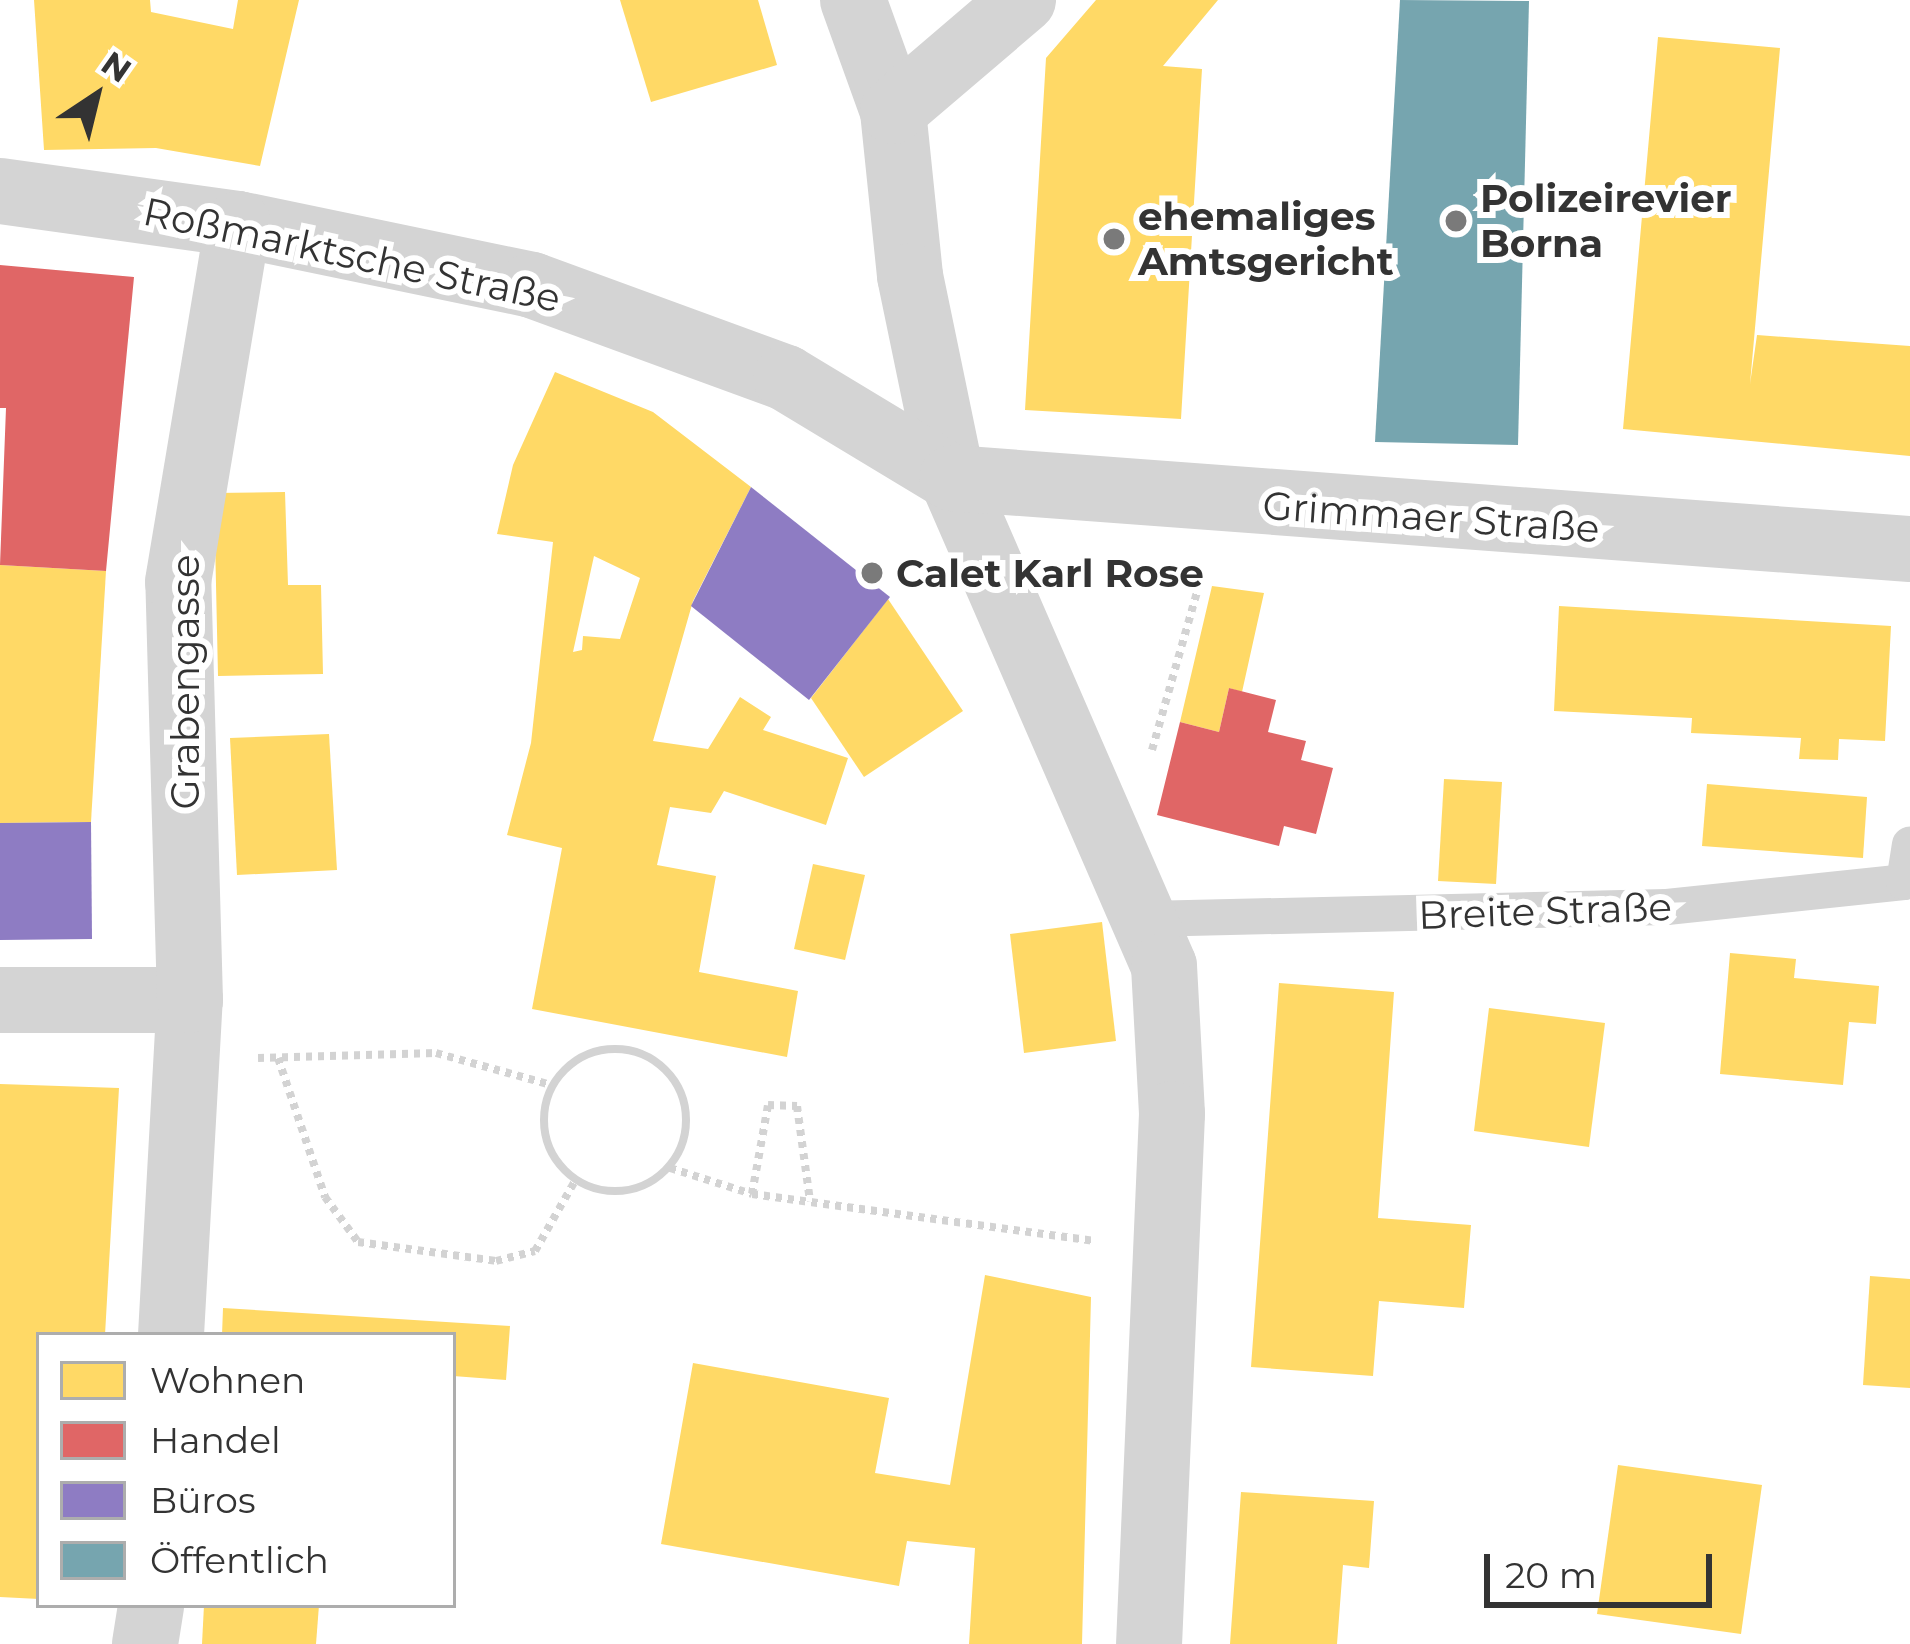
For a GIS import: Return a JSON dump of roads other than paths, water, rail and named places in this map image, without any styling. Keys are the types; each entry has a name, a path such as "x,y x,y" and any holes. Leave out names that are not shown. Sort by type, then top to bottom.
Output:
{"street":[{"path":"853,0 893,111 910,276 952,478 1164,966 1171,1093 1149,1644"},
{"path":"893,111 1022,0"},
{"name":"Roßmarktsche Straße","path":"0,191 238,224 532,285 787,378 952,478"},
{"name":"Grabengasse","path":"171,1332 190,1000 178,581 238,224"},
{"name":"Grimmaer Straße","path":"952,478 1223,503 1910,549"},
{"path":"0,1000 190,1000"},
{"path":"145,1644 151,1608"}],"lane":[{"name":"Breite Straße","path":"1146,919 1667,907 1904,882 1910,844"}],"place":[{"name":"Polizeirevier Borna","path":"1456,221"},
{"name":"ehemaliges Amtsgericht","path":"1114,239"},
{"name":"Calet Karl Rose","path":"872,573"}]}
